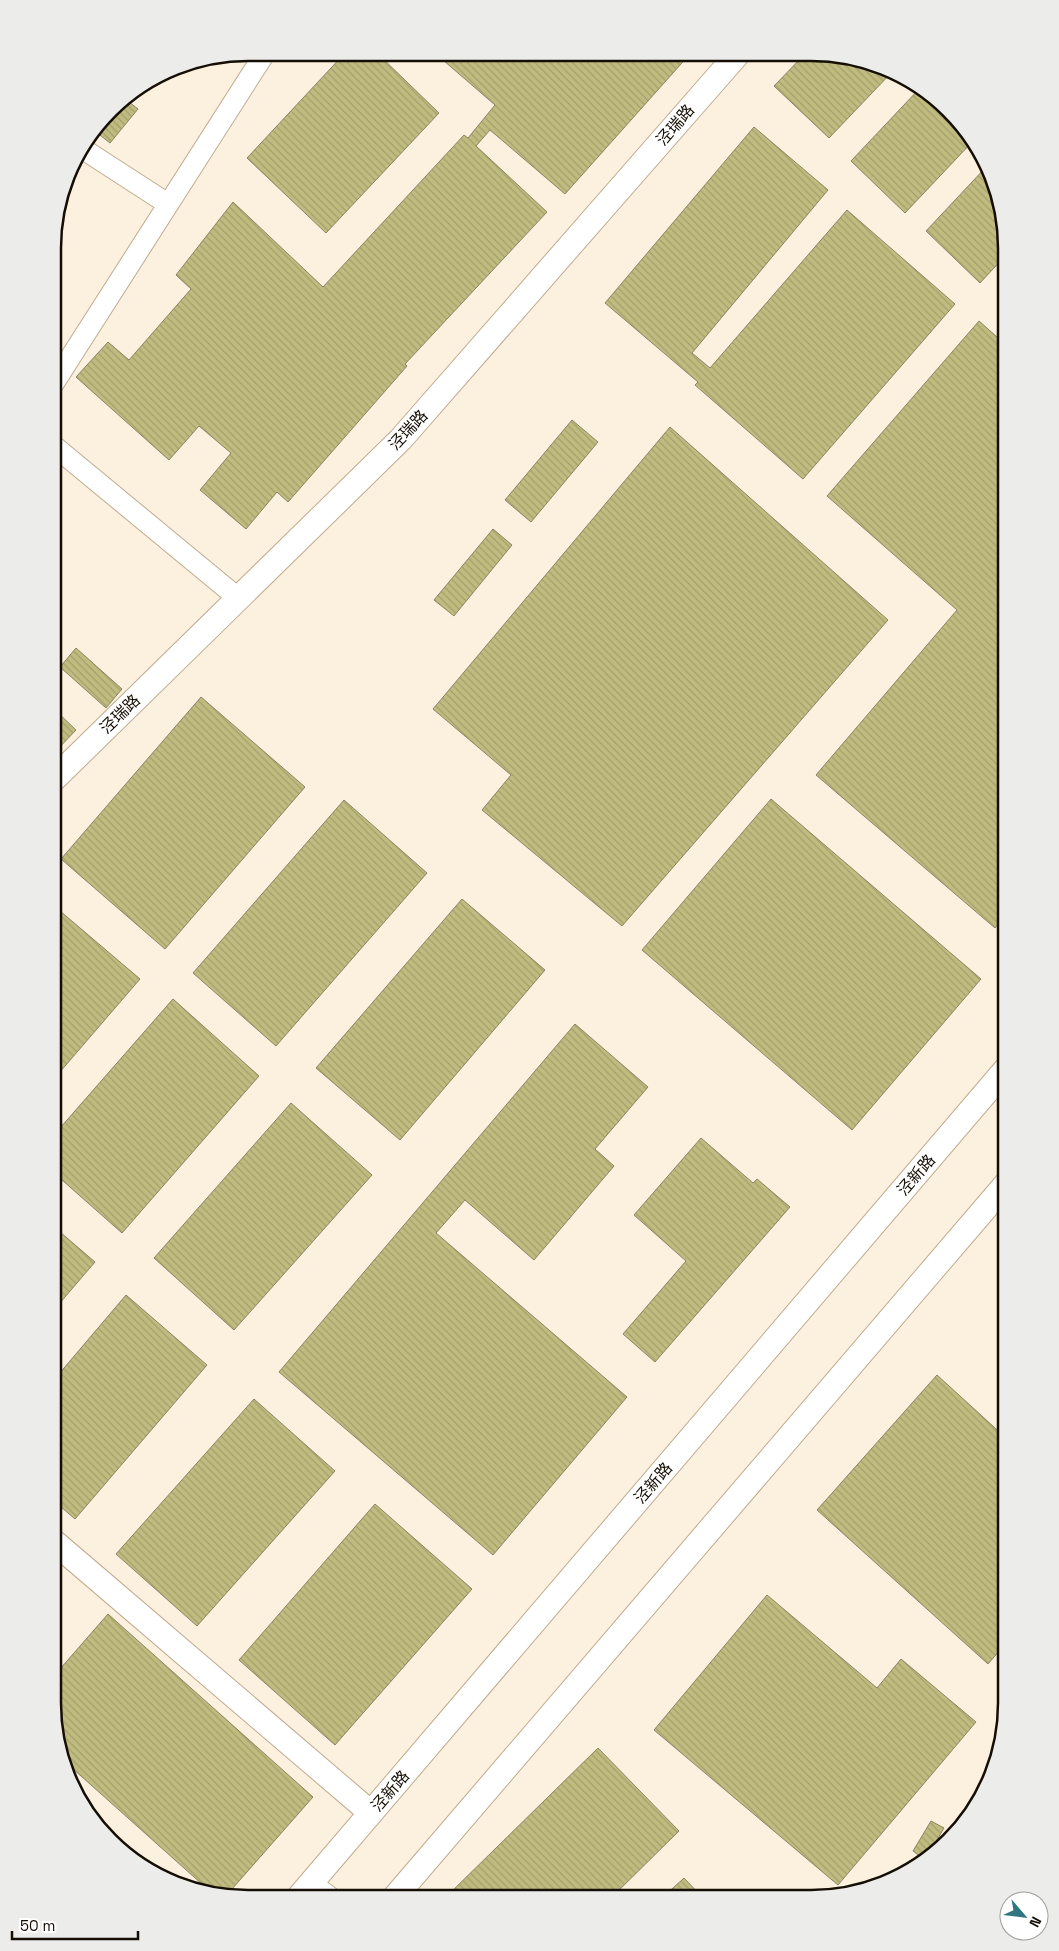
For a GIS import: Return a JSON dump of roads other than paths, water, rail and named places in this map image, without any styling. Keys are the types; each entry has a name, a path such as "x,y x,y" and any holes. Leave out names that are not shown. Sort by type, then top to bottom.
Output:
{"street":[{"path":"61,372 260,61"},
{"name":"泾瑞路","path":"61,772 401,439 732,61"},
{"path":"88,152 168,204"},
{"path":"61,452 238,598"},
{"name":"泾新路","path":"314,1890 371,1813 998,1078"},
{"path":"401,1890 998,1193"},
{"path":"61,1548 371,1813"}]}
